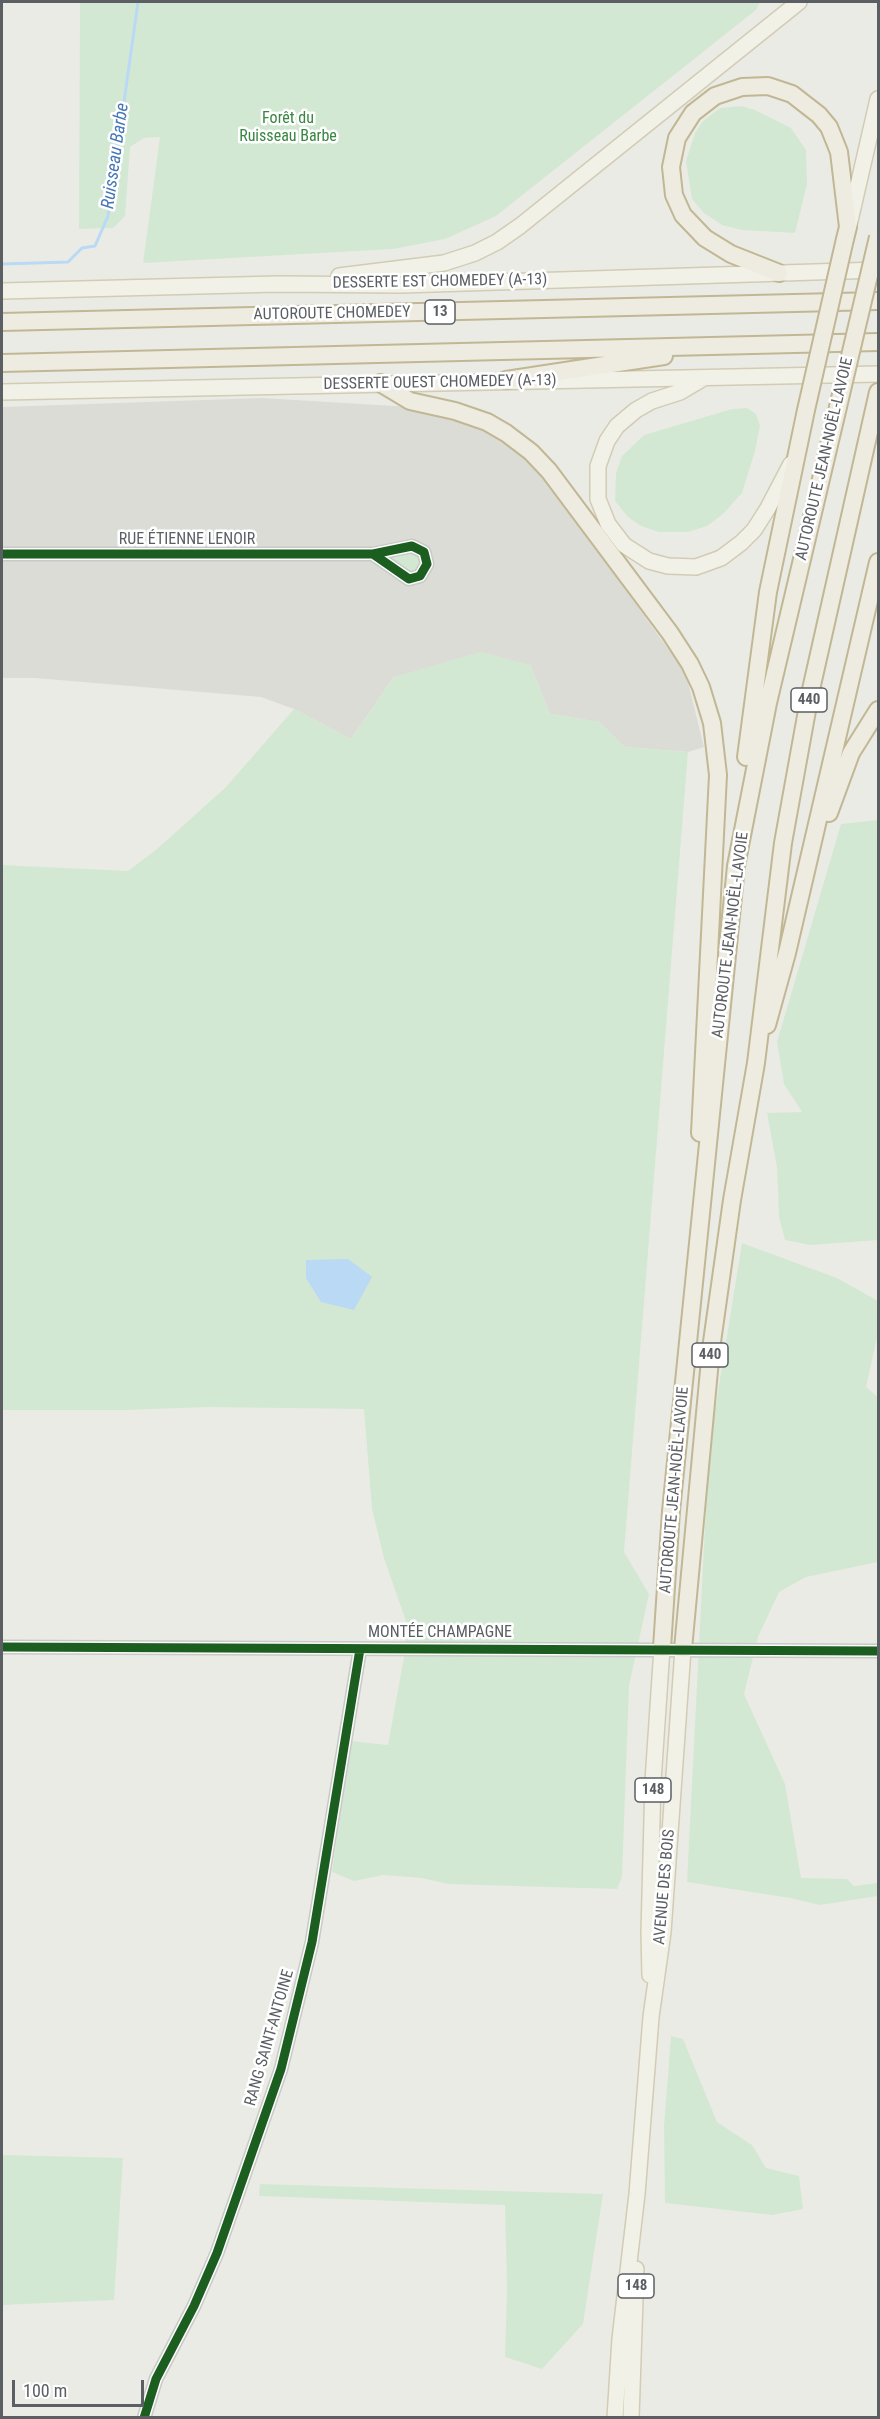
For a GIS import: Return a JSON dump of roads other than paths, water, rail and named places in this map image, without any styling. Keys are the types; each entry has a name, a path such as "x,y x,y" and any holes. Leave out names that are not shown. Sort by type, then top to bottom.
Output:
{"highway":[{"path":"736,866 747,754 766,604 794,459 847,233 839,152 829,128 813,109 792,94 760,86 733,89 708,101 687,121 674,148 671,177 678,205 689,223 715,245 778,273"},
{"name":"AUTOROUTE JEAN-NOËL-LAVOIE","path":"662,1648 671,1511 736,866 766,713 878,236"},
{"name":"AUTOROUTE CHOMEDEY","path":"2,322 879,301"},
{"path":"2,363 879,342"},
{"path":"506,380 613,365 715,346"},
{"path":"380,383 410,401 455,411 487,422 531,452 549,471 670,633 690,664 706,699 717,746 718,783 713,908 701,1083 697,1253"},
{"name":"AUTOROUTE JEAN-NOËL-LAVOIE","path":"683,1649 708,1373 730,1208 756,1064 772,926 799,750 825,624 877,399"},
{"path":"756,1064 775,1000 879,562"},
{"path":"803,884 848,759 861,735 879,710"}],"main road":[{"path":"277,284 438,264 464,258 486,248 520,226 799,2"},
{"path":"847,233 879,99"},
{"name":"DESSERTE EST CHOMEDEY (A-13)","path":"2,291 277,284 401,285 879,270"},
{"name":"DESSERTE OUEST CHOMEDEY (A-13)","path":"2,392 879,374"},
{"path":"704,378 680,392 652,401 636,410 617,426 607,441 598,466 598,499 608,524 624,544 649,561 668,566 696,567 720,558 754,530 794,459"},
{"name":"AVENUE DES BOIS","path":"651,2017 648,1933 654,1759 662,1648"},
{"name":"AVENUE DES BOIS","path":"615,2418 620,2339 638,2194 651,2017 663,1932 683,1649"},
{"name":"AVENUE DES BOIS","path":"631,2418 638,2194"}],"street":[{"name":"RUE ÉTIENNE LENOIR","path":"2,554 373,554"},
{"name":"MONTÉE CHAMPAGNE","path":"2,1647 879,1650"},
{"name":"RANG SAINT-ANTOINE","path":"144,2418 156,2379 194,2306 217,2253 280,2069 312,1942 360,1649"}],"water":[{"path":"348,1259 372,1277 354,1310 321,1302 306,1278 306,1260"}],"waterway":[{"name":"Ruisseau Barbe","path":"2,264 68,262 82,248 95,246 108,216 138,2"}],"park label":[{"name":"Forêt du Ruisseau Barbe","path":"288,128"}]}
